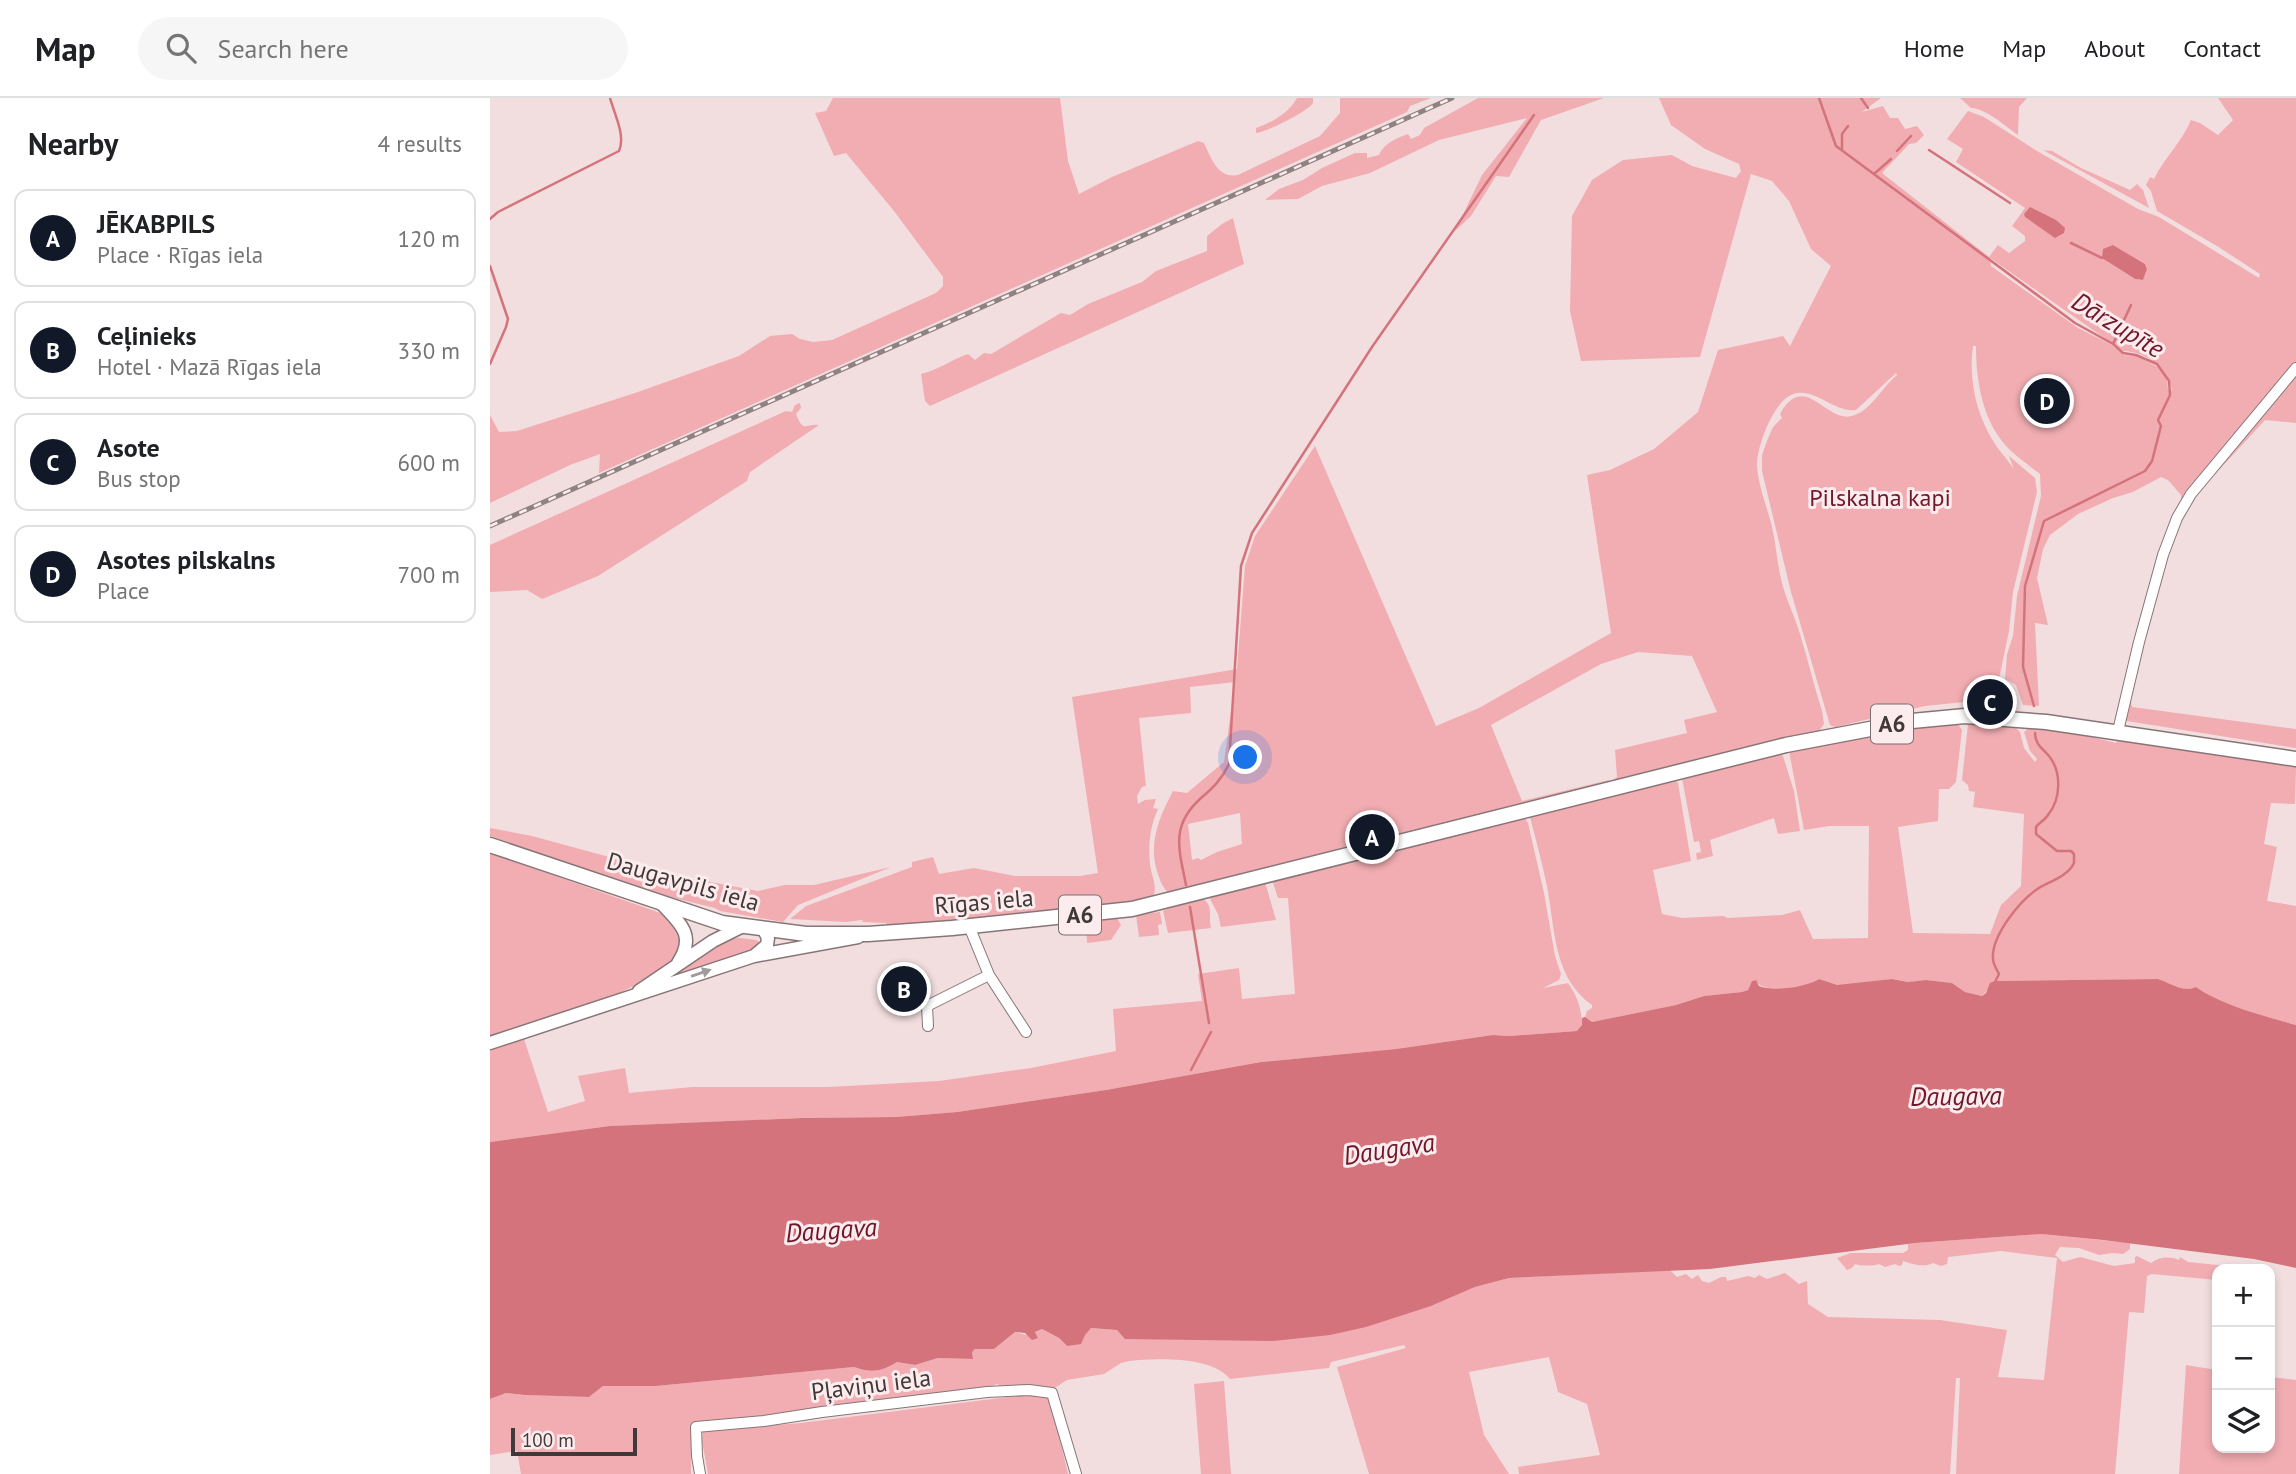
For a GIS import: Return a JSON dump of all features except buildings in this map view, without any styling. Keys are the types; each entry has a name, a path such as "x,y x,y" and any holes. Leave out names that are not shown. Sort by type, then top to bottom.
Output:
{"highway":[{"name":"Rīgas iela","path":"868,934 1121,911 1151,905 1786,745 1912,721 1965,716 2118,732"},
{"name":"A6","path":"2118,732 2296,759"},
{"name":"Daugavpils iela","path":"490,845 662,904 741,927 806,934 868,934"}],"main road":[{"path":"662,904 681,924 686,934 685,952 676,965"},
{"path":"636,994 713,941 741,927"},
{"path":"754,956 767,945 768,938 764,930"},
{"name":"Rīgas iela","path":"490,1043 754,956 834,943 868,934"}],"street":[{"path":"2118,732 2139,642 2163,555 2177,518 2191,494 2296,368"},
{"path":"969,926 989,975 1026,1032"},
{"path":"928,1026 927,1006 989,975"},
{"name":"Pļaviņu iela","path":"700,1474 696,1427 764,1421 987,1392 1029,1390 1052,1393 1076,1474"}],"green space":[{"path":"833,98 1060,98 1068,161 1079,194 1112,177 1198,141 1204,143 1220,171 1238,175 1320,136 1340,113 1340,98 1431,98 1410,106 1407,112 599,473 600,454 570,465 490,503 490,415 499,432 517,431 739,356 770,336 792,334 813,342 832,340 936,293 943,286 943,277 846,153 834,156 815,113 826,111"},
{"path":"1297,98 1313,98 1313,103 1286,121 1256,133 1256,128 1279,117"},
{"path":"1478,98 1604,98 1541,120 1509,177 1496,176 1471,216 1455,231 1482,175 1527,118 1439,140 1370,173 1322,186 1298,199 1265,200 1279,189 1303,180 1355,153 1367,153 1367,158 1379,155 1391,142 1408,134 1411,139 1420,135 1424,128"},
{"name":"Pilskalna kapi","path":"1659,98 1881,98 1862,112 1883,106 1890,118 1898,118 1905,129 1917,126 1924,135 1916,143 1909,144 1882,173 1989,257 1998,245 2009,253 2025,241 2025,236 2012,226 2025,208 1956,162 1963,149 1947,139 1968,111 1984,117 2138,209 2159,217 2259,278 2260,274 2157,211 2151,191 2146,185 2150,177 2154,179 2191,120 2218,135 2233,120 2218,98 2296,98 2296,364 2181,503 2181,495 2168,480 2161,477 2133,492 2078,514 2050,535 2043,549 2037,578 2048,625 2035,623 2039,706 2023,705 2016,685 2005,679 2017,596 2041,496 2040,474 2008,448 1993,427 1981,393 1976,346 1973,346 1973,386 1984,424 2014,470 2009,456 2035,478 2037,492 2013,592 2009,631 1999,679 1986,683 1964,702 1925,706 1835,727 1830,725 1791,592 1762,471 1762,455 1767,441 1789,402 1798,397 1807,397 1842,416 1852,416 1871,404 1896,373 1856,410 1839,408 1807,394 1791,395 1772,416 1760,447 1757,465 1759,481 1772,527 1783,586 1798,627 1822,711 1824,724 1819,731 1615,780 1615,750 1687,733 1684,720 1717,712 1692,656 1638,652 1601,664 1491,725 1522,801 1609,780 1608,782 1170,894 1157,871 1154,850 1157,830 1173,791 1187,793 1224,762 1235,682 1190,687 1191,713 1139,718 1146,786 1142,787 1137,796 1138,804 1156,799 1153,808 1158,809 1150,843 1150,864 1155,889 1153,897 1118,904 916,925 888,926 886,923 862,920 846,922 790,919 806,906 912,867 912,862 933,857 939,874 974,868 1015,876 1080,876 1098,873 1072,697 1237,669 1245,566 1255,536 1315,446 1436,726 1479,708 1611,633 1587,475 1610,470 1654,449 1698,412 1718,350 1783,336 1790,346 1831,266 1811,249 1789,201 1772,181 1751,174 1700,357 1581,361 1570,311 1572,216 1592,180 1623,160 1672,155 1692,166 1736,178 1741,171 1739,164 1705,149 1671,125","holes":["2113,245 2145,264 2147,269 2143,280 2135,279 2108,262","1990,258 2123,351 2140,354 2155,362 2166,374 2172,390 2168,389 2167,380 2158,367 2137,356 2124,355 2110,344 2078,328 1991,266","1240,813 1242,844 1201,860 1192,860 1188,824"]},
{"path":"1960,98 2027,98 2019,107 2018,135 1989,115 1971,108"},
{"path":"2043,150 2052,151 2081,168 2130,190 2137,184 2143,190 2149,208"},
{"path":"1233,218 1244,264 930,406 925,401 921,374 968,354 975,360 984,353 991,354 1061,313 1070,315 1088,304 1142,282 1156,271 1207,251 1207,236"},
{"path":"2296,375 2296,423 2265,420 2219,470"},
{"path":"800,403 801,408 796,414 801,424 819,425 750,472 747,481 598,576 542,599 527,590 490,592 490,545 786,411 792,412 795,405"},
{"path":"2001,686 2013,691 2014,705 1997,705 1997,701 1985,700 1984,703 1978,702 1977,699 1988,691"},
{"path":"2130,699 2132,707 2296,729 2296,748 2127,721 2125,716"},
{"path":"1958,724 1962,730 1956,782 1949,789 1939,789 1938,821 1898,827 1913,933 1990,934 2001,905 2021,886 2024,814 1973,807 1975,792 1969,791 1968,785 1962,780 1968,724 2015,727 2020,732 2024,748 2035,762 2037,759 2030,751 2024,732 2029,728 2075,733 2116,743 2117,740 2296,767 2295,804 2271,803 2264,844 2277,847 2267,901 2296,906 2296,1025 2231,1005 2196,987 2181,988 2158,979 1995,981 1982,996 1965,992 1952,983 1926,980 1909,982 1892,979 1837,986 1819,979 1805,985 1776,989 1760,985 1755,980 1748,990 1742,992 1704,996 1676,1005 1592,1022 1585,1017 1592,1005 1579,994 1563,967 1530,817 1674,779 1678,783 1691,861 1653,870 1662,914 1682,918 1728,918 1782,915 1800,910 1813,939 1868,938 1869,826 1829,826 1804,830 1789,751 1894,729"},
{"path":"1782,753 1794,791 1800,831 1778,834 1774,818 1710,840 1713,856 1697,860 1696,853 1701,852 1699,841 1694,842 1682,778"},
{"path":"1525,818 1561,974 1559,980 1543,988 1568,983 1580,1008 1582,1025 1578,1031 1493,1035 1396,1049 1261,1062 1106,1090 957,1112 896,1117 610,1126 490,1142 490,1050 524,1039 548,1112 585,1101 578,1076 625,1068 629,1093 692,1087 828,1087 939,1081 1031,1068 1116,1051 1113,1009 1202,1001 1198,974 1239,968 1242,999 1295,994 1288,898 1278,898 1273,883 1275,880"},
{"path":"490,828 532,836 679,876 758,891 785,885 814,885 891,867 798,905 783,922 720,911 662,895 490,836"},
{"path":"490,853 666,915 683,935 678,957 648,979 611,997 490,1038"},
{"path":"1265,882 1276,920 1221,927 1210,899 1212,896"},
{"path":"1203,899 1210,908 1211,928 1168,933 1163,911 1172,906"},
{"path":"1160,912 1162,924 1158,925 1159,935 1139,937 1136,915"},
{"path":"1117,918 1121,925 1111,940 1087,943 1086,921"},
{"path":"725,939 757,940 761,945 759,949 668,978"},
{"path":"2041,1234 2130,1243 2130,1249 2123,1254 2099,1255 2079,1248 2060,1247 2055,1255 2063,1262 2080,1257 2114,1266 2135,1263 2137,1256 2151,1263 2164,1258 2179,1260 2180,1257 2188,1262 2212,1264 2212,1280 2152,1274 2147,1276 2144,1313 2129,1312 2115,1474 1956,1474 1960,1378 1956,1378 1950,1474 1519,1474 1518,1467 1600,1455 1587,1404 1558,1392 1549,1357 1469,1372 1484,1435 1509,1474 1369,1474 1337,1367 1406,1348 1404,1345 1331,1362 1329,1368 1230,1379 1211,1366 1198,1362 1169,1359 1129,1361 1104,1374 1067,1380 1053,1389 1006,1389 997,1384 984,1389 794,1415 694,1424 691,1435 691,1474 521,1474 517,1451 490,1455 490,1399 506,1393 589,1397 603,1386 656,1386 854,1367 876,1371 897,1362 915,1365 938,1358 973,1359 972,1352 975,1349 994,1349 1015,1332 1038,1338 1035,1332 1042,1329 1059,1338 1067,1346 1091,1328 1117,1330 1126,1339 1212,1339 1431,1306 1475,1287 1509,1278 1670,1270 1677,1277 1686,1274 1692,1279 1698,1275 1702,1281 1709,1283 1721,1277 1726,1277 1727,1281 1748,1276 1755,1278 1759,1275 1767,1279 1785,1273 1799,1284 1807,1281 1808,1304 1828,1317 1940,1320 2007,1330 1998,1377 2044,1380 2057,1258 2001,1251 1948,1257 1947,1264 1941,1266 1903,1261 1899,1266 1895,1264 1885,1267 1879,1264 1855,1264 1847,1270 1837,1258 1851,1253 1903,1253 1908,1250 1908,1244"},
{"path":"2186,1365 2212,1369 2212,1453 2275,1453 2275,1378 2296,1380 2296,1474 2179,1474"},
{"path":"1224,1381 1231,1474 1201,1474 1194,1384"},
{"path":"1031,1394 1050,1397 1068,1474 708,1474 702,1441 703,1432 708,1430 801,1423"}],"water":[{"path":"2030,207 2056,220 2065,228 2064,233 2055,238 2025,217 2024,214"},
{"path":"2113,245 2145,264 2147,269 2143,280 2135,279 2102,258 2103,249"},
{"name":"Daugava","path":"1819,979 1837,985 1892,979 1908,982 1926,980 1952,983 1965,992 1982,996 1990,983 1995,981 2158,979 2181,988 2196,987 2231,1005 2296,1025 2296,1268 2254,1259 2041,1234 1915,1243 1710,1269 1509,1278 1475,1287 1431,1306 1366,1327 1330,1335 1273,1341 1125,1339 1117,1330 1091,1328 1081,1344 1067,1346 1059,1338 1042,1329 1035,1332 1038,1338 1032,1340 1025,1333 1015,1332 994,1349 975,1349 972,1352 973,1359 938,1358 915,1365 897,1362 876,1370 854,1367 656,1386 603,1386 589,1397 506,1393 490,1399 490,1142 610,1126 896,1117 957,1112 1106,1090 1261,1062 1396,1049 1493,1035 1577,1031 1582,1025 1582,1018 1585,1017 1592,1022 1676,1005 1704,996 1742,992 1748,990 1752,981 1756,980 1759,986 1781,989"}],"waterway":[{"path":"490,219 498,212 619,151 620,132 610,98"},
{"name":"Dārzupīte","path":"1819,98 1836,146 2075,323 2113,344 2123,353 2157,364 2169,381 2170,395 2158,420 2161,426 2152,461 2145,471 2044,521 2025,586 2023,667 2034,706"},
{"path":"1861,98 1868,108"},
{"path":"1186,885 1179,849 1181,828 1191,808 1217,783 1229,764 1241,566 1252,533 1372,347 1534,115"},
{"path":"1842,149 1842,134 1848,126"},
{"path":"1897,151 1911,136"},
{"path":"1929,150 2010,203"},
{"path":"1874,174 1891,159"},
{"path":"2071,243 2102,258"},
{"path":"490,266 508,319 490,364"},
{"path":"2113,344 2131,305"},
{"name":"Dārzupīte","path":"1995,982 1999,974 1993,961 1994,950 2008,919 2031,894 2063,875 2074,863 2074,854 2071,851 2057,851 2036,834 2036,827 2052,809 2057,794 2058,777 2053,762 2038,743 2035,733"},
{"path":"1190,907 1209,1023"},
{"path":"1191,1070 1211,1032"}],"railway":[{"path":"490,526 1452,98"}],"place":[{"name":"Asotes pilskalns","path":"2047,401"},
{"name":"Asote","path":"1990,702"},
{"name":"JĒKABPILS","path":"1372,837"},
{"name":"Ceļinieks","path":"904,989"}]}
